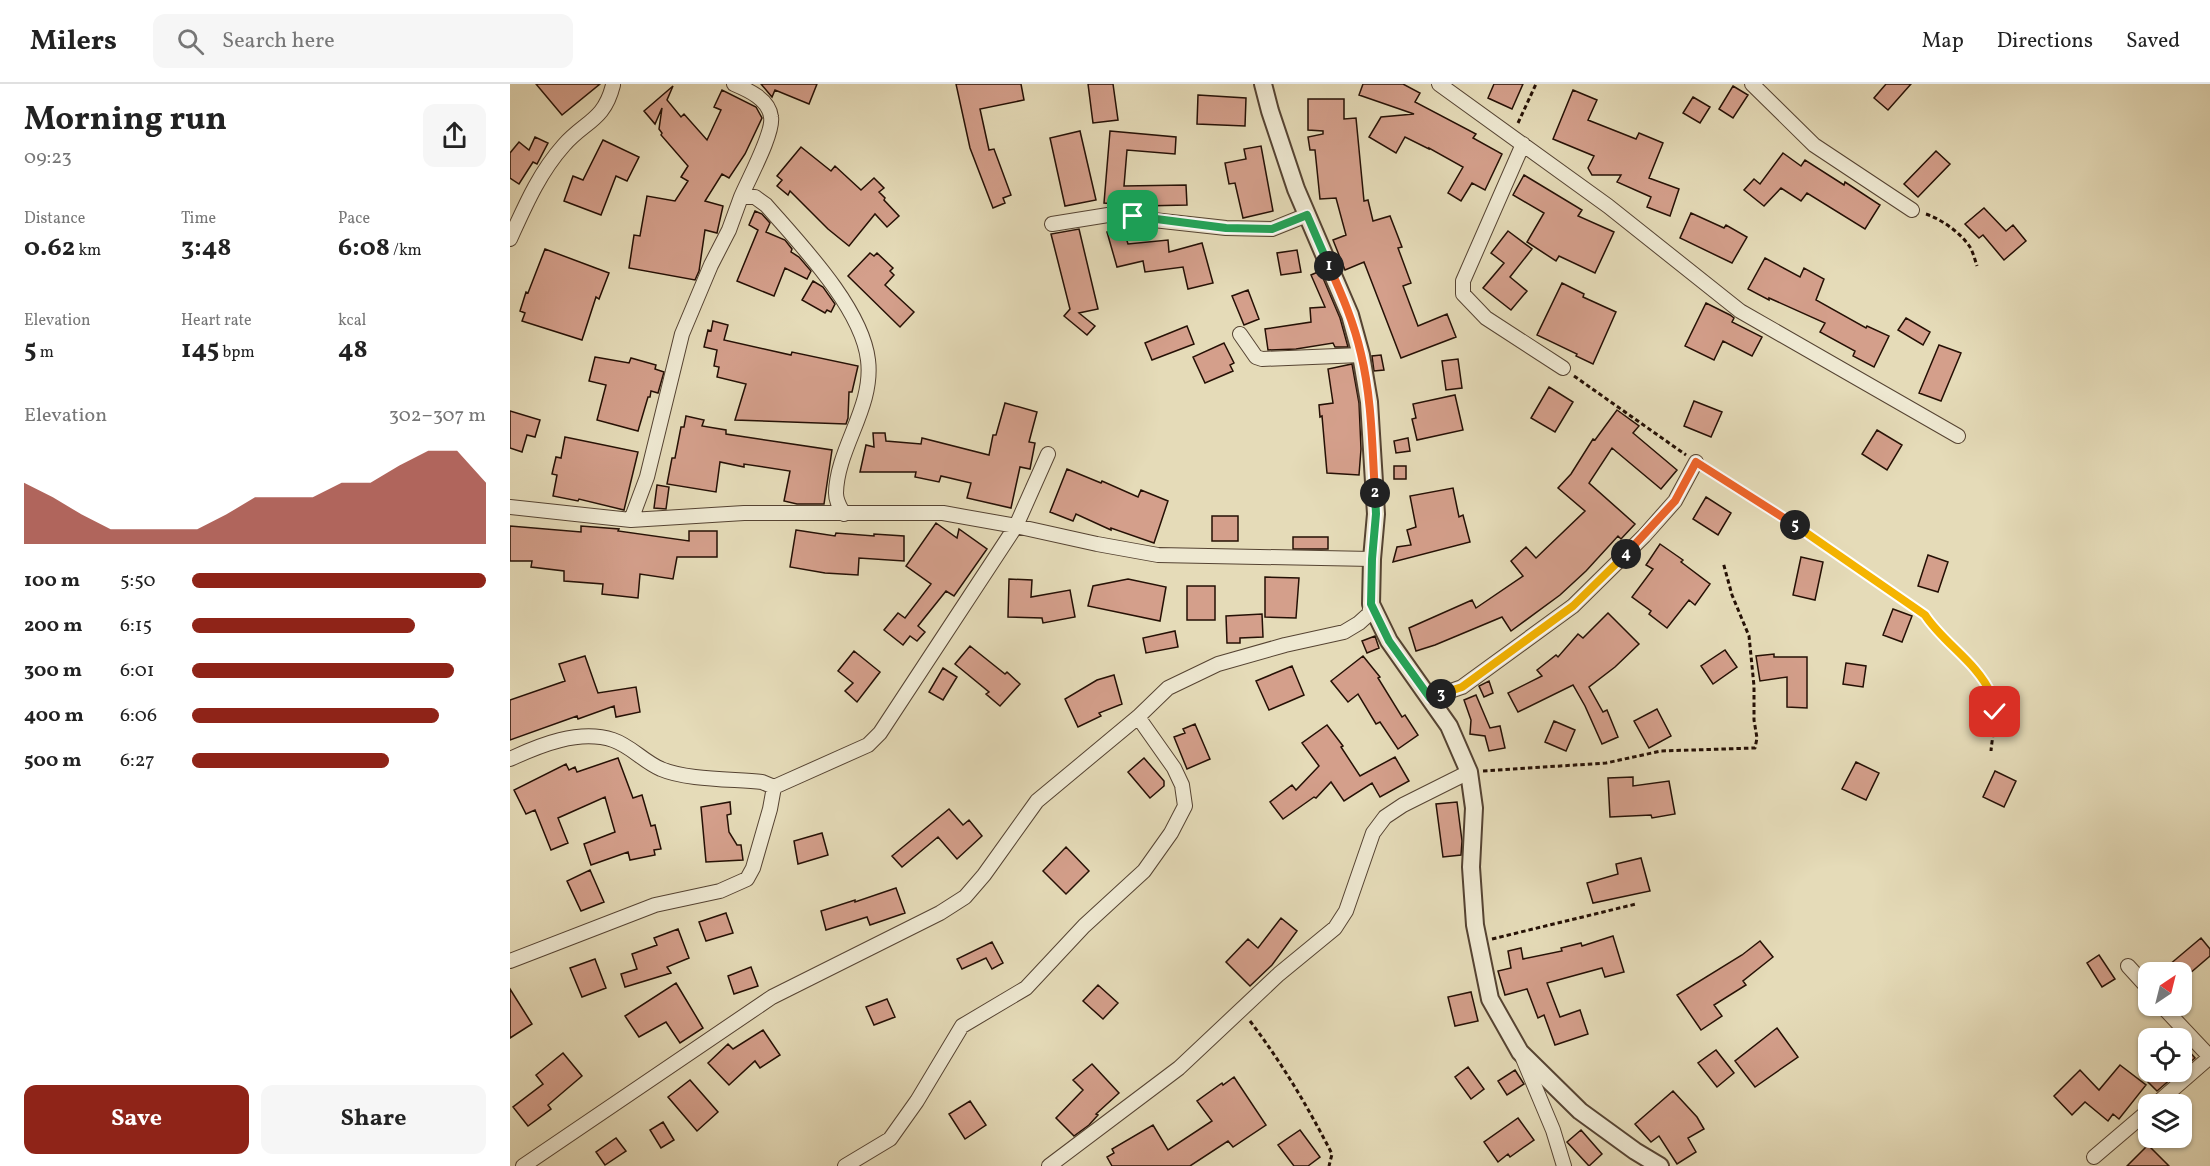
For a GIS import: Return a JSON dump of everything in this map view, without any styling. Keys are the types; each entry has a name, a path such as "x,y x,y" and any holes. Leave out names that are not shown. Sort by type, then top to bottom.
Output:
{"street":[{"path":"510,239 534,186 564,144 597,117 609,102 616,84"},
{"path":"631,520 647,477 682,334 770,131 772,117 766,106 754,93 734,84"},
{"path":"523,1166 772,997 940,913 965,897 984,875 1037,801 1138,717 1168,688 1218,664 1285,645 1344,632 1369,614 1376,514 1369,402 1362,355 1350,315 1288,166 1263,84"},
{"path":"1439,84 1608,206 1740,311 1958,436"},
{"path":"1752,84 1814,145 1912,210"},
{"path":"1517,140 1463,281 1463,294 1486,318 1563,368"},
{"path":"741,196 755,197 766,205 824,272 858,327 868,358 869,380 864,402 839,475 836,494 838,505 844,514"},
{"path":"1052,224 1108,215 1226,228 1272,229 1307,215"},
{"path":"1240,334 1256,357 1262,359 1362,355"},
{"path":"510,759 537,747 568,739 596,738 614,740 660,769 682,775 762,782 774,787 868,745 880,733 1016,526 1048,454"},
{"path":"1430,698 1462,687 1573,606 1644,536 1675,501 1696,462"},
{"path":"510,507 631,520 744,513 943,513 1158,555 1372,559"},
{"path":"1371,604 1389,641 1449,726 1469,772 1474,808 1471,867 1475,925 1490,999 1520,1052 1553,1130 1563,1166"},
{"path":"845,1166 890,1139 917,1101 962,1026 1026,988 1084,926 1144,871 1171,833 1185,806 1182,785 1174,768 1138,717"},
{"path":"1048,1166 1179,1068 1280,974 1335,928 1346,910 1373,833 1385,817 1403,805 1469,772"},
{"path":"510,961 655,905 720,891 747,879 756,858 774,787"},
{"path":"2128,966 2138,977"},
{"path":"2167,1094 2210,1057 2171,1016"},
{"path":"1520,1052 1580,1112 1660,1166"},
{"path":"2094,1157 2138,1120"}],"path":[{"path":"1517,140 1536,84"},
{"path":"1912,210 1936,218 1956,233 1970,246 1977,266"},
{"path":"1563,368 1668,444 1769,507 1925,615 1933,627 1972,666 1991,694 1995,712 1991,751"},
{"path":"1469,772 1606,763 1661,751 1755,748 1757,738 1749,636 1732,595 1723,562"},
{"path":"1479,942 1636,904"},
{"path":"1242,1011 1289,1076 1332,1154 1329,1166"}],"building":[{"path":"536,84 600,84 562,115"},
{"path":"761,84 817,84 809,104 775,90 772,97"},
{"path":"956,84 1021,84 1024,100 980,109 989,150 994,149 1011,195 1003,198 1005,203 993,208 970,148"},
{"path":"1088,84 1113,84 1118,120 1093,123"},
{"path":"1363,84 1403,84 1420,93 1415,102 1476,134 1473,138 1502,154 1485,190 1472,183 1461,201 1448,193 1463,167 1405,137 1396,153 1369,137 1381,117 1414,114 1359,95"},
{"path":"1494,84 1523,84 1512,109 1488,98"},
{"path":"1886,84 1911,84 1888,110 1874,98"},
{"path":"673,86 667,100 681,117 684,114 707,140 721,110 714,107 722,90 756,107 762,118 745,154 729,178 722,174 705,201 723,206 717,233 705,230 699,271 695,280 629,268 634,235 640,236 647,196 675,201 688,181 681,177 688,166 661,135 659,129 662,108 655,124 644,111"},
{"path":"1733,86 1748,95 1733,118 1719,109"},
{"path":"1573,90 1597,100 1588,120 1636,139 1639,133 1663,143 1649,178 1679,189 1670,216 1647,207 1651,197 1617,182 1621,175 1592,175 1588,168 1594,156 1553,139"},
{"path":"1198,95 1246,98 1245,126 1197,124"},
{"path":"1693,97 1710,107 1700,123 1683,113"},
{"path":"1308,99 1344,99 1344,119 1356,118 1364,201 1368,200 1373,221 1390,216 1402,247 1398,248 1411,283 1403,286 1418,326 1447,314 1456,337 1401,358 1364,262 1345,270 1333,240 1346,235 1336,198 1320,199 1315,150 1310,150 1308,137 1323,134 1323,131 1308,130"},
{"path":"1080,131 1096,200 1065,206 1050,138"},
{"path":"1110,131 1176,137 1175,154 1127,150 1124,186 1186,185 1187,205 1142,206 1104,203"},
{"path":"535,137 548,143 537,164 533,162 519,184 510,178 510,153 519,142 529,150"},
{"path":"603,140 639,157 627,181 616,176 601,215 564,201 573,176 583,180"},
{"path":"1261,146 1273,211 1243,218 1235,183 1229,184 1225,163 1246,159 1244,149"},
{"path":"801,147 831,171 835,166 861,190 874,178 884,188 879,192 885,198 884,200 899,216 887,227 875,214 849,246 828,229 790,191 788,195 777,186 782,180 777,176"},
{"path":"1936,151 1950,164 1918,197 1904,184"},
{"path":"1783,153 1801,166 1805,160 1880,205 1865,229 1807,193 1801,201 1781,188 1764,206 1744,190 1754,179 1760,184"},
{"path":"1524,175 1582,210 1578,216 1614,232 1595,273 1559,256 1556,261 1527,242 1544,213 1513,195"},
{"path":"1984,208 2006,231 2013,225 2026,241 2004,260 1983,235 1979,238 1965,224"},
{"path":"755,211 762,214 770,223 766,232 785,240 792,249 791,252 799,257 811,271 807,279 785,268 774,296 737,281 758,230 749,225"},
{"path":"1691,213 1724,228 1726,225 1747,237 1732,263 1680,238"},
{"path":"1123,228 1128,244 1168,240 1169,252 1202,243 1213,283 1188,289 1183,267 1145,272 1143,261 1117,267 1107,232"},
{"path":"1079,229 1098,309 1079,313 1095,326 1087,335 1064,316 1070,309 1051,234"},
{"path":"1508,231 1532,249 1510,277 1527,291 1511,310 1483,288 1504,263 1491,253"},
{"path":"545,249 609,273 599,299 596,297 582,340 522,321 525,313 520,311 526,292 528,293"},
{"path":"1297,250 1301,272 1281,275 1277,253"},
{"path":"870,253 874,256 877,253 893,268 890,271 894,275 885,285 914,312 900,327 848,276"},
{"path":"1765,258 1800,277 1804,268 1824,279 1816,300 1866,328 1867,326 1889,336 1874,367 1853,356 1855,351 1820,332 1825,323 1748,289"},
{"path":"1320,271 1340,318 1348,347 1335,347 1333,343 1296,349 1268,350 1265,329 1311,322 1310,308 1325,307 1311,275"},
{"path":"813,281 823,287 835,304 831,312 827,310 825,313 802,300"},
{"path":"1562,283 1584,294 1583,297 1616,312 1593,364 1537,335"},
{"path":"1248,290 1259,319 1244,325 1232,296"},
{"path":"1706,303 1730,315 1734,318 1732,322 1762,337 1752,356 1723,341 1714,360 1685,346"},
{"path":"1906,318 1930,332 1923,345 1898,330"},
{"path":"713,321 728,325 724,340 791,355 792,352 858,366 852,392 849,392 846,424 735,420 746,384 717,377 719,367 714,366 717,350 704,347"},
{"path":"1187,326 1194,344 1152,360 1145,343"},
{"path":"1224,343 1234,363 1230,365 1233,371 1205,383 1193,357"},
{"path":"1939,345 1961,353 1941,401 1919,393"},
{"path":"1381,355 1384,370 1374,371 1372,356"},
{"path":"595,357 629,363 631,358 656,365 655,369 664,372 658,393 651,391 648,397 638,431 597,420 606,385 589,381"},
{"path":"1458,359 1462,388 1446,390 1442,361"},
{"path":"1352,364 1359,403 1361,449 1359,475 1327,473 1319,405 1333,403 1328,369"},
{"path":"1549,387 1573,402 1555,432 1531,418"},
{"path":"1455,395 1463,430 1417,440 1412,419 1416,418 1413,404"},
{"path":"1694,401 1722,412 1711,437 1684,426"},
{"path":"1005,403 1037,412 1029,442 1035,443 1030,469 1020,467 1011,508 967,498 971,483 941,476 939,482 915,477 916,472 860,472 866,445 874,447 873,433 885,433 886,441 921,444 922,438 989,455 993,435 996,435"},
{"path":"1617,410 1639,426 1633,433 1677,470 1661,489 1612,448 1589,483 1635,524 1621,539 1618,536 1560,595 1511,631 1502,617 1416,651 1409,628 1472,600 1476,608 1523,576 1511,561 1526,547 1536,558 1585,511 1558,488 1571,474 1593,439 1595,440"},
{"path":"510,411 540,420 535,437 527,435 522,452 510,448"},
{"path":"686,416 704,420 702,426 726,430 726,434 832,450 824,504 797,504 784,501 790,471 744,464 744,467 720,462 716,492 667,484 672,458 675,458 681,427 684,427"},
{"path":"1877,430 1902,445 1887,470 1862,454"},
{"path":"565,437 638,452 624,510 579,499 578,501 553,496 557,475 552,474 556,457 561,458"},
{"path":"1408,438 1410,451 1396,453 1394,441"},
{"path":"1394,466 1406,466 1406,479 1394,479"},
{"path":"1067,469 1138,497 1141,490 1168,501 1154,543 1111,528 1111,530 1076,514 1073,521 1050,512"},
{"path":"657,485 669,487 666,509 654,508"},
{"path":"1453,488 1459,517 1463,515 1470,542 1393,562 1397,547 1411,545 1407,530 1416,527 1410,496"},
{"path":"1706,497 1731,513 1718,535 1693,519"},
{"path":"1212,516 1238,516 1238,541 1212,541"},
{"path":"936,523 957,538 959,529 987,549 954,596 946,591 918,626 925,632 917,641 910,636 903,645 884,630 898,613 905,618 931,584 906,566"},
{"path":"510,526 581,532 581,526 619,529 618,531 689,541 689,531 717,531 717,557 677,557 673,579 640,574 638,598 602,594 603,584 564,581 564,571 531,567 532,561 510,561"},
{"path":"796,530 835,536 836,533 904,536 904,561 859,558 858,575 825,573 790,567"},
{"path":"1293,537 1328,537 1328,549 1293,549"},
{"path":"1660,544 1683,560 1681,562 1710,584 1695,605 1689,600 1667,628 1649,614 1651,611 1632,597 1653,569 1646,565"},
{"path":"1928,555 1948,562 1938,592 1918,586"},
{"path":"1801,557 1823,562 1815,600 1793,595"},
{"path":"1265,577 1299,578 1296,618 1265,617"},
{"path":"1009,579 1032,580 1031,597 1070,590 1075,617 1043,623 1042,618 1008,617"},
{"path":"1128,579 1166,587 1160,621 1088,606 1093,586"},
{"path":"1187,586 1215,586 1215,620 1187,620"},
{"path":"1893,609 1912,616 1902,642 1883,635"},
{"path":"1608,613 1639,644 1589,687 1603,712 1607,710 1618,737 1602,744 1573,685 1518,712 1508,693 1542,676 1537,670 1556,655 1558,657 1578,634 1583,638"},
{"path":"1262,614 1263,637 1240,638 1240,643 1227,643 1226,616"},
{"path":"1175,631 1178,647 1146,653 1143,638"},
{"path":"1375,636 1379,648 1367,653 1362,641"},
{"path":"970,646 1020,684 1000,706 986,694 989,692 955,664"},
{"path":"1725,650 1737,667 1713,684 1701,666"},
{"path":"854,651 880,672 857,702 845,691 853,683 838,671"},
{"path":"1774,654 1774,657 1807,657 1807,708 1787,707 1787,677 1760,681 1756,656"},
{"path":"585,656 598,693 636,687 640,712 616,717 614,706 578,719 577,716 510,740 510,700 565,681 559,664"},
{"path":"1363,656 1380,677 1378,678 1402,717 1405,715 1418,735 1398,749 1380,722 1376,724 1358,694 1348,702 1331,681"},
{"path":"1846,663 1866,666 1863,687 1843,684"},
{"path":"1292,666 1304,695 1269,710 1256,681"},
{"path":"943,668 957,677 943,700 929,692"},
{"path":"1114,675 1122,704 1099,713 1101,716 1078,727 1065,699 1097,680"},
{"path":"1489,681 1493,693 1484,697 1479,686"},
{"path":"1476,695 1490,728 1500,726 1505,748 1489,751 1485,736 1470,734 1471,720 1464,700"},
{"path":"1657,709 1671,736 1649,748 1634,721"},
{"path":"1554,721 1575,730 1566,751 1545,742"},
{"path":"1195,724 1210,759 1187,769 1174,737 1185,733 1183,729"},
{"path":"1327,725 1343,746 1341,747 1360,776 1395,757 1409,781 1380,797 1372,783 1344,801 1331,782 1316,798 1314,797 1283,819 1270,802 1292,785 1296,790 1319,766 1302,743"},
{"path":"618,758 633,798 642,795 651,826 655,825 661,849 654,850 655,855 630,860 628,852 591,865 584,844 615,832 605,797 558,818 568,843 551,850 535,810 526,814 514,790 566,764 569,770 575,767 577,772"},
{"path":"1144,758 1164,781 1164,786 1150,798 1128,772"},
{"path":"1856,762 1879,773 1866,800 1842,789"},
{"path":"1995,771 2016,781 2004,807 1983,797"},
{"path":"1633,777 1633,786 1669,781 1675,814 1652,818 1651,815 1610,817 1608,778"},
{"path":"730,802 731,814 727,815 729,832 737,845 741,845 743,860 706,862 701,807"},
{"path":"1457,802 1462,841 1461,855 1443,857 1436,804"},
{"path":"949,809 963,825 969,820 982,836 957,859 938,837 902,867 892,856"},
{"path":"822,833 828,855 798,864 794,841"},
{"path":"1066,847 1089,871 1066,894 1043,871"},
{"path":"1641,858 1650,891 1593,903 1587,883 1618,874 1616,864"},
{"path":"590,870 604,902 581,911 567,881"},
{"path":"896,888 905,913 870,925 867,917 826,930 821,911"},
{"path":"726,913 733,933 706,941 699,922"},
{"path":"1281,918 1297,931 1272,965 1250,986 1226,962 1248,939 1258,948"},
{"path":"678,929 689,958 667,967 671,973 625,987 621,974 637,969 632,954 657,945 654,938"},
{"path":"1613,936 1624,972 1605,977 1602,968 1547,983 1560,1017 1580,1010 1588,1034 1555,1045 1544,1015 1538,1018 1527,989 1505,995 1498,971 1511,968 1508,951 1521,948 1523,959 1562,951 1561,948 1581,943 1582,946"},
{"path":"2201,938 2210,949 2210,956 2192,971 2192,962 2173,962"},
{"path":"1760,941 1773,957 1743,981 1746,985 1714,1005 1722,1016 1701,1030 1677,995 1742,955"},
{"path":"992,942 1003,963 992,969 986,958 962,969 957,959"},
{"path":"2099,955 2115,979 2102,987 2087,963"},
{"path":"595,959 606,988 582,997 570,968"},
{"path":"751,967 758,986 734,994 728,976"},
{"path":"676,983 703,1028 680,1043 666,1022 639,1037 625,1016"},
{"path":"1098,985 1118,1003 1103,1019 1083,1001"},
{"path":"510,989 532,1024 510,1038"},
{"path":"1471,992 1478,1021 1455,1026 1448,997"},
{"path":"887,999 895,1017 874,1025 866,1007"},
{"path":"1777,1028 1798,1057 1755,1087 1735,1061"},
{"path":"763,1030 780,1055 760,1068 755,1061 729,1085 708,1063 728,1044 733,1049"},
{"path":"1716,1050 1734,1073 1717,1087 1698,1063"},
{"path":"563,1053 582,1076 548,1105 551,1109 528,1126 513,1107 543,1084 536,1075"},
{"path":"1092,1064 1119,1093 1096,1114 1098,1115 1089,1125 1074,1136 1056,1118 1083,1090 1073,1080"},
{"path":"2120,1065 2138,1079 2138,1082 2146,1085 2119,1119 2113,1114 2108,1121 2085,1102 2072,1115 2054,1096 2080,1070 2099,1090"},
{"path":"1468,1067 1484,1089 1471,1099 1455,1077"},
{"path":"1515,1070 1524,1084 1507,1095 1498,1081"},
{"path":"1234,1077 1266,1125 1233,1147 1228,1141 1190,1166 1112,1166 1107,1157 1114,1153 1112,1149 1153,1125 1168,1150 1212,1121 1197,1101"},
{"path":"690,1080 718,1112 697,1131 668,1097"},
{"path":"2148,1082 2167,1082 2157,1091"},
{"path":"1673,1091 1697,1117 1704,1129 1688,1138 1696,1152 1677,1164 1659,1136 1651,1142 1635,1124"},
{"path":"970,1101 986,1125 965,1139 949,1114"},
{"path":"1518,1118 1534,1140 1510,1157 1508,1154 1498,1162 1484,1142"},
{"path":"663,1122 674,1140 661,1148 650,1130"},
{"path":"1300,1130 1320,1157 1308,1166 1294,1166 1278,1145"},
{"path":"1581,1130 1602,1154 1589,1166 1567,1142"},
{"path":"616,1138 626,1151 605,1165 596,1152"},
{"path":"2145,1148 2151,1148 2169,1166 2127,1166"}],"route":[{"path":"1133,216 1226,228 1272,229 1307,215 1350,315 1362,355 1369,402 1376,514 1371,604 1389,641 1430,698 1462,687 1573,606 1644,536 1675,501 1696,462 1769,507 1925,615 1956,652 1972,666 1991,694 1995,712"}]}
